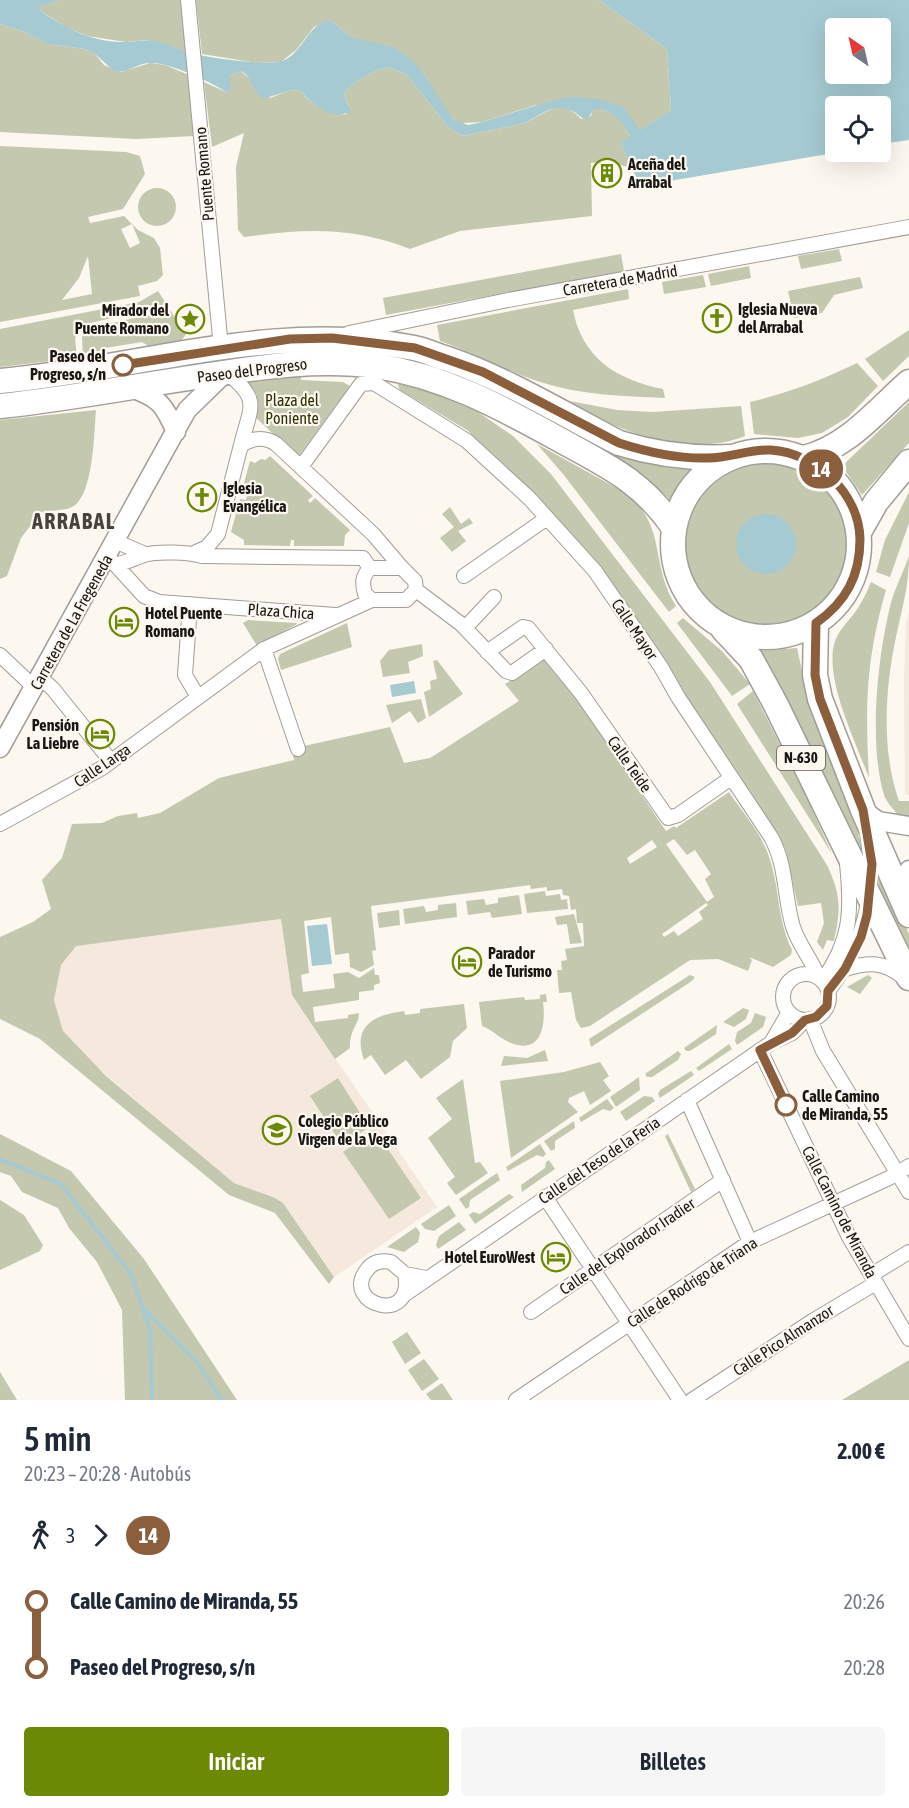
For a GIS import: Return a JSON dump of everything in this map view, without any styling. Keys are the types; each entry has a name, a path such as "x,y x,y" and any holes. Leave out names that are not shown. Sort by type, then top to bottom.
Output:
{"highway":[{"name":"Paseo del Progreso","path":"0,381 82,372 221,348 290,339 332,338 415,348 483,372 619,443 642,450 707,459 731,457"},
{"name":"Paseo del Progreso","path":"0,406 130,388 220,379 294,363 340,362 379,367 450,385 493,403 638,485 659,506 674,528"},
{"path":"889,400 909,375"},
{"path":"804,458 827,451 846,440 909,382"},
{"name":"N-630","path":"722,627 745,635 769,638 794,633 829,614 851,586 858,568 860,532 850,501 831,476 804,458 771,450 731,457 710,469 693,485 681,505 674,528 672,548 682,586 693,603 722,627 751,659 846,853 870,896 909,980"},
{"path":"860,532 876,502 909,462"},
{"name":"N-630","path":"816,623 815,675 820,699 863,810 908,913"}],"main road":[{"name":"Carretera de La Fregeneda","path":"0,748 111,561 115,541 176,432 188,409 191,397 220,379 210,364 221,358 263,351 290,339"},
{"path":"130,388 152,395 165,407 176,432"},
{"path":"863,810 878,821 909,826"},
{"path":"908,913 909,870"}],"street":[{"name":"Puente Romano","path":"188,0 221,348"},
{"name":"Carretera de Madrid","path":"332,338 508,300 909,226"},
{"path":"220,379 248,390 251,398 218,534 219,543 231,556"},
{"name":"Calle Mayor","path":"301,467 361,384 374,383 467,441 547,518 597,573 780,853 790,914 802,946 823,983"},
{"path":"241,445 258,438 269,439 373,534 415,581 416,590 465,628 506,671 512,673 546,649"},
{"path":"464,576 547,518"},
{"path":"194,554 207,547 218,534"},
{"path":"373,534 374,545 363,575 364,594 372,600 406,600 416,590"},
{"path":"115,541 145,554 194,554 367,563 402,568"},
{"path":"111,561 126,563 145,554"},
{"name":"Plaza Chica","path":"111,561 150,600 335,615"},
{"path":"465,628 494,597"},
{"name":"Calle Larga","path":"0,824 102,768 264,649 372,600"},
{"path":"190,604 185,675 198,697"},
{"name":"Calle Teide","path":"487,652 524,627 528,628 581,693 668,818 678,815 730,778"},
{"path":"264,649 298,749"},
{"path":"0,655 38,683 53,689 110,760"},
{"path":"845,969 861,937 870,896 872,864 863,810"},
{"path":"823,983 803,974 788,982 783,994 789,1012 807,1019 821,1014 827,1006 823,983 839,957 848,927 850,907 846,853"},
{"path":"795,977 802,946"},
{"path":"823,983 845,969 868,963 885,964 909,980"},
{"name":"Calle del Teso de la Feria","path":"766,1047 789,1012"},
{"path":"807,1019 823,1051 903,1170 909,1192"},
{"name":"Calle del Teso de la Feria","path":"426,1278 405,1274 397,1264 378,1262 369,1266 361,1283 363,1293 378,1305 388,1306 687,1100 766,1047 792,1033 807,1019"},
{"name":"Calle Camino de Miranda","path":"766,1047 832,1203 909,1339"},
{"path":"687,1100 750,1242"},
{"name":"Calle de Rodrigo de Triana","path":"516,1400 750,1242 903,1170"},
{"name":"Calle del Explorador Iradier","path":"531,1312 723,1180"},
{"path":"545,1197 680,1400"},
{"name":"Calle Pico Almanzor","path":"692,1400 814,1320 909,1252"},
{"path":"404,1295 407,1285 405,1274"}],"shaded area":[{"path":"909,611 909,795 905,794 904,680 906,624"},
{"name":"Colegio Público Virgen de la Vega","path":"281,919 292,995 437,1207 334,1277 283,1203 234,1183 91,1062 63,1031 54,1000 61,965 76,945"}],"green space":[{"path":"58,0 182,0 187,53 147,40 126,42 87,36 66,27 36,8"},
{"path":"196,0 599,0 667,49 671,110 639,131 623,107 536,105 482,122 461,123 453,119 447,111 422,71 351,37 330,20 314,27 297,49 281,62 257,63 202,54"},
{"path":"0,24 27,33 48,44 85,49 95,54 104,65 121,72 150,63 165,65 189,75 195,136 136,139 0,132"},
{"path":"388,67 407,75 448,127 462,136 521,124 558,108 565,108 581,119 591,116 593,109 606,110 620,121 630,137 621,143 633,169 611,162 591,163 592,216 460,231 410,249 368,236 328,231 287,232 244,237 238,230 236,167 244,133 212,147 204,82 226,92 229,76 241,71 270,98 288,91 300,90 320,108 332,113 346,114 349,106 344,95 347,90 363,77"},
{"path":"0,146 126,152 140,156 145,174 123,209 88,217 90,223 124,216 138,230 154,238 160,248 163,275 157,281 138,286 140,296 0,322","holes":["132,224 140,243 130,248 121,229","88,256 92,294 62,300 79,278"]},
{"path":"157,188 170,194 176,207 170,220 157,226 144,220 138,207 144,194"},
{"path":"839,249 842,261 801,269 798,256"},
{"path":"621,254 624,271 386,315 383,298"},
{"path":"749,266 751,278 711,286 708,274"},
{"path":"703,275 706,287 664,294 662,282"},
{"path":"860,277 863,288 834,295 822,313 794,318 788,291"},
{"path":"628,289 629,299 573,310 578,327 593,354 604,364 631,380 663,389 665,398 570,390 515,373 440,341 437,325"},
{"path":"158,291 167,305 82,325 75,338 77,358 0,367 0,329 139,302"},
{"path":"170,310 186,334 181,341 150,347 142,342 105,348 98,355 83,357 82,336 90,328"},
{"path":"909,330 909,356 883,381 865,359"},
{"path":"857,363 878,386 848,417 822,433 798,438 754,434 750,402 805,386"},
{"name":"Plaza del Poniente","path":"301,376 301,380 343,382 350,386 298,457 254,416 257,395 249,383"},
{"path":"397,383 428,391 475,410 513,436 551,474 710,682 832,876 837,894 838,920 834,941 827,940 823,950 817,942 824,923 821,903 798,906 785,849 775,831 534,495 467,430 400,390"},
{"path":"570,401 617,410 653,412 741,406 745,436 700,445 654,439 610,423"},
{"path":"909,402 909,443 862,495 842,466"},
{"path":"96,410 91,464 84,492 78,502 70,508 41,512 21,538 7,576 0,579 0,420"},
{"path":"556,422 637,458 692,470 671,500 643,476 554,425"},
{"path":"537,444 622,491 637,504 652,530 662,574 676,606 669,612 563,474"},
{"name":"Plaza del Poniente","path":"270,456 313,496 308,500 310,503 315,498 350,530 345,535 344,546 294,546 294,540 291,540 290,546 244,545 244,540 231,532 240,499 246,500 247,496 241,494 250,461 255,463"},
{"path":"767,464 798,471 812,478 824,488 834,500 841,514 848,545 841,576 834,590 824,602 812,612 798,619 767,626 736,619 722,612 710,602 700,590 693,576 686,545 693,514 700,500 710,488 722,478 736,471"},
{"path":"909,492 909,523 890,577 876,572 885,540"},
{"path":"450,507 461,524 469,518 473,523 458,531 466,541 452,552 440,538 454,527 442,514"},
{"path":"909,556 906,587 889,677 887,740 893,781 899,801 909,801 909,815 897,814 884,795 879,773 876,723 879,670 887,620 892,599"},
{"path":"871,582 886,590 874,638 868,683 869,778 837,691 832,656 837,636 858,608"},
{"path":"683,618 722,651 750,684 732,696 677,623"},
{"path":"248,620 297,624 257,646 243,623"},
{"path":"347,623 352,647 281,670 278,659 280,654"},
{"path":"422,644 423,656 408,662 410,673 383,677 380,661 389,650"},
{"path":"797,648 805,685 861,841 864,863 758,651"},
{"path":"437,660 463,694 429,717 424,692 431,689 430,681 437,679 433,661"},
{"path":"544,660 572,692 666,831 674,826 676,828 729,792 758,833 767,851 784,927 792,950 791,955 773,967 749,957 752,960 748,971 718,959 690,960 590,1026 581,1028 576,1020 571,992 559,993 557,970 562,970 561,961 567,960 565,949 584,946 583,923 577,923 576,909 571,910 569,896 563,895 562,889 547,891 547,887 531,889 530,885 371,906 376,950 372,951 374,965 361,972 350,967 349,953 335,955 331,917 304,921 309,973 301,975 303,992 335,988 333,974 348,972 359,978 374,968 375,975 379,975 380,983 374,985 374,990 359,992 359,1000 313,1007 315,1022 348,1018 348,1015 359,1013 350,1048 335,1059 292,995 281,919 76,946 61,965 54,1000 63,1031 106,1076 234,1183 283,1203 334,1277 329,1284 275,1213 229,1195 40,1039 0,1019 0,937 33,922 51,909 42,880 62,858 72,824 102,823 118,816 137,813 138,818 160,813 219,778 294,760 292,751 304,746 390,727 404,763 430,758 519,701 505,684","holes":["674,839 687,855 695,850 711,874 705,879 714,897 707,902 666,844","652,840 657,847 630,864 627,858","706,903 708,905 699,912 703,919 678,936 674,931 664,937 662,934"]},
{"path":"753,691 807,798 832,854 737,704"},
{"path":"421,699 426,718 418,723 410,711 392,723 386,705"},
{"path":"879,867 909,934 909,960 878,898"},
{"path":"545,891 546,896 560,894 561,900 567,899 568,909 527,913 524,894"},
{"path":"519,895 522,914 492,918 490,912 468,915 466,901 484,899 486,905 498,903 498,898"},
{"path":"456,903 457,917 405,924 403,909 424,906 426,912 438,910 438,905"},
{"path":"399,910 400,925 379,928 377,913"},
{"path":"574,914 582,943 570,944 567,924 557,925 555,917"},
{"path":"690,975 695,977 692,981 591,1047 589,1039"},
{"path":"868,975 872,978 860,994 847,987"},
{"path":"546,994 547,1002 543,1002 544,1019 540,1035 530,1045 521,1046 511,1043 482,1026 479,1002 524,997 525,1000 540,999 540,995"},
{"path":"464,1004 467,1028 453,1041 450,1057 421,1079 406,1060 385,1075 371,1055 364,1060 361,1048 363,1031 375,1019 404,1011 405,1015 420,1013 420,1009"},
{"path":"743,1008 749,1010 746,1019 734,1027 723,1022"},
{"path":"755,1013 766,1017 763,1027 737,1045 735,1041 737,1032 751,1023"},
{"path":"717,1025 716,1034 690,1051 686,1051 684,1048"},
{"path":"729,1044 732,1049 699,1071 696,1068"},
{"path":"545,1050 548,1061 501,1066 504,1056 527,1058"},
{"path":"678,1051 681,1054 678,1060 652,1077 647,1077 645,1074"},
{"path":"600,1062 609,1076 603,1080 611,1091 590,1105 584,1091 569,1098 568,1102 578,1112 511,1158 500,1081 564,1072"},
{"path":"691,1071 694,1075 660,1098 658,1094 660,1090"},
{"path":"639,1077 640,1090 616,1107 610,1097"},
{"path":"338,1078 369,1127 342,1145 310,1096"},
{"path":"463,1079 475,1163 480,1162 488,1173 456,1195 447,1183 455,1177 428,1138 452,1119 436,1098"},
{"path":"644,1096 652,1097 655,1101 626,1121 620,1112"},
{"path":"607,1099 614,1108 610,1111 603,1109 581,1122 579,1118"},
{"path":"574,1121 575,1128 555,1141 555,1149 551,1151 544,1141"},
{"path":"375,1130 421,1198 389,1219 343,1152"},
{"path":"0,1134 71,1171 144,1259 237,1400 125,1400 122,1310 97,1262 69,1228 58,1208 22,1192 11,1176 0,1172"},
{"path":"668,1134 695,1189 691,1192 665,1136"},
{"path":"540,1144 546,1154 543,1157 537,1155 508,1171 506,1167"},
{"path":"549,1160 555,1169 522,1192 521,1185 545,1168"},
{"path":"497,1173 500,1180 470,1200 469,1207 466,1209 459,1199"},
{"path":"509,1194 514,1197 475,1224 469,1215 473,1212 480,1214"},
{"path":"0,1200 24,1215 43,1245 40,1251 0,1270"},
{"path":"449,1205 456,1216 434,1231 425,1229 421,1224"},
{"path":"459,1222 466,1230 438,1249 436,1245 439,1236"},
{"path":"416,1227 420,1233 418,1242 404,1252 387,1247"},
{"path":"407,1332 421,1353 405,1364 392,1342"},
{"path":"424,1359 439,1379 422,1391 408,1370"},
{"path":"909,1360 909,1400 842,1400"},
{"path":"0,1372 17,1400 0,1400"},
{"path":"442,1383 453,1400 431,1400 426,1394"}],"water":[{"path":"0,0 58,0 37,8 67,27 101,40 157,41 203,56 270,63 286,59 293,54 316,27 330,20 351,37 393,47 406,55 422,71 453,119 468,125 557,99 572,97 599,99 623,107 640,130 671,110 667,49 599,0 909,0 909,140 891,143 891,96 825,96 825,155 640,186 621,143 630,136 616,117 600,109 594,109 587,120 570,110 556,108 521,124 462,136 448,127 407,75 388,67 352,85 344,95 351,111 336,114 316,106 300,90 288,91 263,99 241,71 229,76 231,91 226,92 190,73 158,64 145,63 124,71 114,71 95,54 85,49 47,44 27,33 0,24"},
{"path":"766,514 787,523 796,544 787,565 766,574 745,565 736,544 745,523"},
{"path":"414,681 416,693 392,697 390,685"},
{"path":"327,924 332,964 312,966 307,926"}],"waterway":[{"path":"0,1159 61,1184 131,1274 150,1329 152,1400"},
{"path":"145,1310 196,1361 222,1400"}],"bus line":[{"name":"14","path":"123,365 238,345 290,339 332,338 415,348 483,372 619,443 642,450 707,459 771,450 804,458 831,476 850,501 860,532 860,554 858,568 851,586 829,614 816,623 815,675 820,699 863,810 872,864 870,896 861,937 845,969 828,991 827,1006 821,1014 805,1020 792,1033 760,1050 786,1105"}],"place":[{"name":"Aceña del Arrabal","path":"607,173"},
{"name":"Iglesia Nueva del Arrabal","path":"717,318"},
{"name":"Mirador del Puente Romano","path":"190,319"},
{"name":"Paseo del Progreso, s/n","path":"123,365"},
{"name":"Iglesia Evangélica","path":"202,497"},
{"name":"Hotel Puente Romano","path":"124,622"},
{"name":"Pensión La Liebre","path":"100,734"},
{"name":"Parador de Turismo","path":"467,962"},
{"name":"Calle Camino de Miranda, 55","path":"786,1105"},
{"name":"Colegio Público Virgen de la Vega","path":"277,1130"},
{"name":"Hotel EuroWest","path":"556,1257"}],"district":[{"name":"ARRABAL","path":"74,521"}]}
